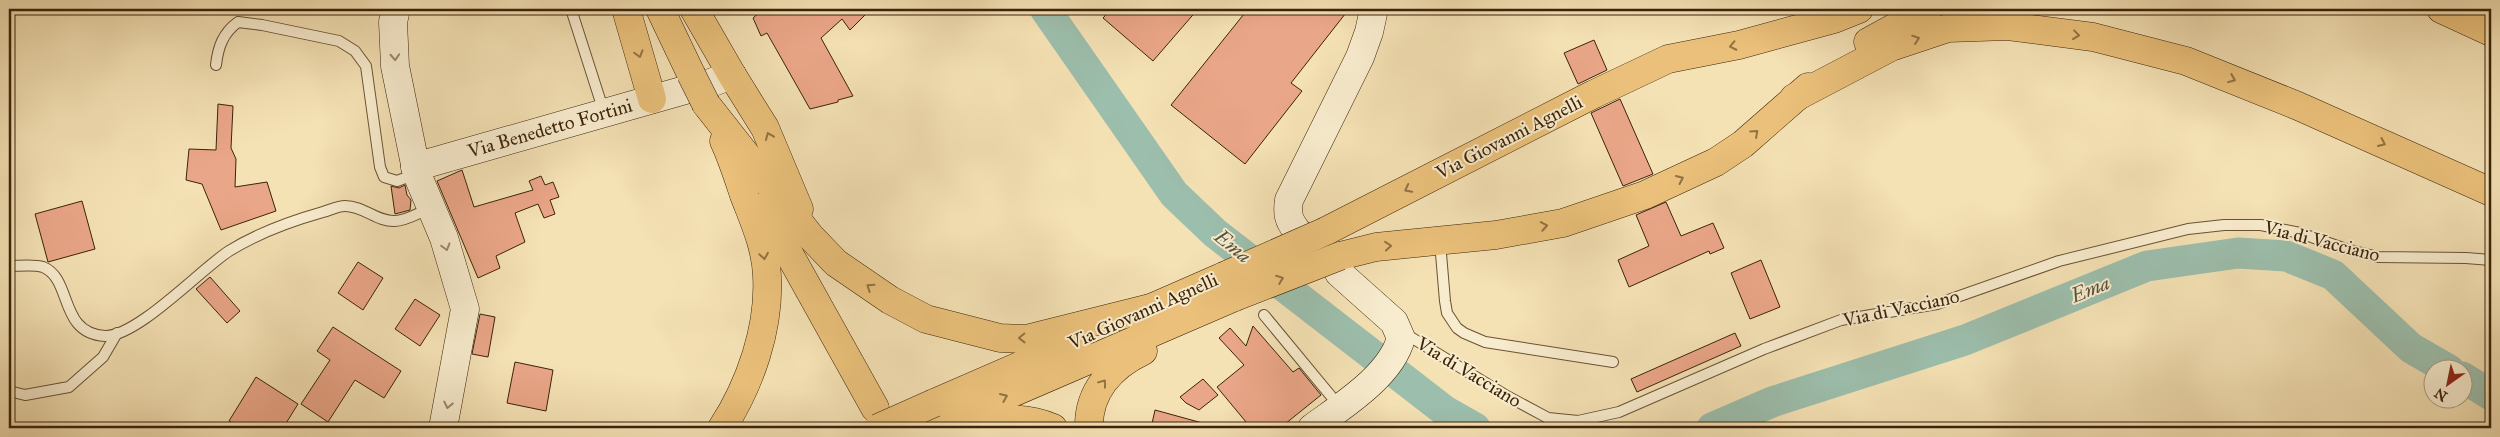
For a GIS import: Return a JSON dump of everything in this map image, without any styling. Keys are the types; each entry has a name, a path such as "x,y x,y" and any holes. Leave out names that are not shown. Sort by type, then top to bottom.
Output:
{"main road":[{"path":"626,9 652,99"},
{"path":"660,9 705,85 810,236 836,262 863,282 926,319 1000,338 1026,339 1154,307"},
{"path":"1796,29 1834,9"},
{"path":"1796,29 1834,19 1859,9"},
{"path":"1794,98 1866,43 1928,9"},
{"path":"2441,9 2491,32"},
{"path":"2484,9 2491,12"},
{"path":"706,23 705,85 762,243 767,275 766,309 760,338 736,407 722,428"},
{"path":"1794,98 1892,48 1948,28 2008,26 2093,37 2186,61 2298,106 2491,192"},
{"name":"Via Giovanni Agnelli","path":"876,418 943,421 1201,312 1229,286 1326,231 1594,94 1668,59 1739,45 1796,29"},
{"path":"705,85 751,104 765,128 810,236"},
{"name":"Via Giovanni Agnelli","path":"943,421 1154,307 1229,286 1340,264 1376,247 1496,235 1563,223 1645,195 1716,162 1743,144 1794,98"},
{"path":"725,144 876,418"},
{"path":"1089,428 1088,415 1093,399 1099,386 1109,375 1126,359 1162,341 1201,312"},
{"path":"943,421 1013,418 1043,423 1053,428"}],"street":[{"path":"396,9 393,22 395,66 416,170 444,238 466,309 443,428"},
{"path":"1297,231 1289,220 1287,212 1289,200 1360,57 1370,32 1374,9"},
{"name":"Via Benedetto Fortini","path":"416,170 604,113 705,85"},
{"name":"Via di Vacciano","path":"1340,264 1386,314 1388,357"},
{"path":"1312,428 1340,407 1388,357"}],"lane":[{"path":"571,9 604,113"},
{"path":"216,65 218,48 230,28 238,22 339,41 355,51 366,66 380,167 384,177 397,180 416,170"},
{"path":"9,266 42,267 56,277 76,323 90,332 106,336 125,332 188,286 229,251 286,223 344,206 360,209 385,221 398,222 431,208"},
{"name":"Via di Vacciano","path":"1388,357 1507,396 1548,418 1578,421 1619,412 1764,349 1841,320 1937,304 2059,261 2188,229 2224,225 2261,225 2300,233 2346,249 2378,257 2491,260"},
{"path":"1440,241 1446,307 1453,323 1464,333 1485,342 1613,362"},
{"path":"1264,315 1340,407"},
{"path":"9,391 25,395 70,386 103,357 117,333"}],"building":[{"path":"763,9 871,9 850,30 842,19 821,38 853,96 810,109 767,33 761,36 753,18"},
{"path":"1111,9 1198,9 1153,61 1103,18"},
{"path":"1248,9 1349,9 1291,83 1302,91 1245,164 1171,105"},
{"path":"1594,40 1607,70 1578,84 1564,53"},
{"path":"1620,99 1653,174 1623,186 1591,113"},
{"path":"218,104 233,106 231,148 236,159 235,187 267,182 276,211 221,230 202,184 186,180 189,149 216,150"},
{"path":"462,170 474,207 533,190 529,181 541,176 545,185 553,182 559,197 550,200 555,214 544,218 538,204 515,213 525,242 496,256 500,268 478,278 437,181"},
{"path":"405,185 407,195 411,200 410,210 395,214 391,186 399,188"},
{"path":"82,201 95,249 48,262 35,214"},
{"path":"1666,202 1681,236 1713,223 1724,248 1710,254 1709,251 1629,287 1618,260 1649,246 1636,215"},
{"path":"1761,260 1780,307 1750,319 1731,273"},
{"path":"358,262 383,278 363,310 338,293"},
{"path":"210,277 240,311 227,323 196,289"},
{"path":"415,299 440,315 420,346 395,329"},
{"path":"480,314 495,317 488,357 472,354"},
{"path":"1253,326 1293,372 1299,368 1321,395 1280,428 1251,428 1217,387 1244,365 1219,338 1230,328 1246,346"},
{"path":"333,327 401,371 384,398 355,380 328,422 301,404 330,360 317,351"},
{"path":"1735,333 1741,346 1637,392 1631,379"},
{"path":"515,362 553,370 546,411 507,403"},
{"path":"256,377 298,404 283,428 241,428 229,421"},
{"path":"1203,379 1218,395 1199,410 1186,403 1180,397"},
{"path":"1155,410 1206,424 1205,428 1151,428"}],"waterway":[{"name":"Ema","path":"1045,9 1174,194 1215,233 1445,411 1475,428"},
{"name":"Ema","path":"1712,428 1772,402 1965,340 2147,266 2238,253 2286,256 2333,275 2411,348 2432,360"},
{"name":"Ema","path":"2472,383 2491,395"}]}
